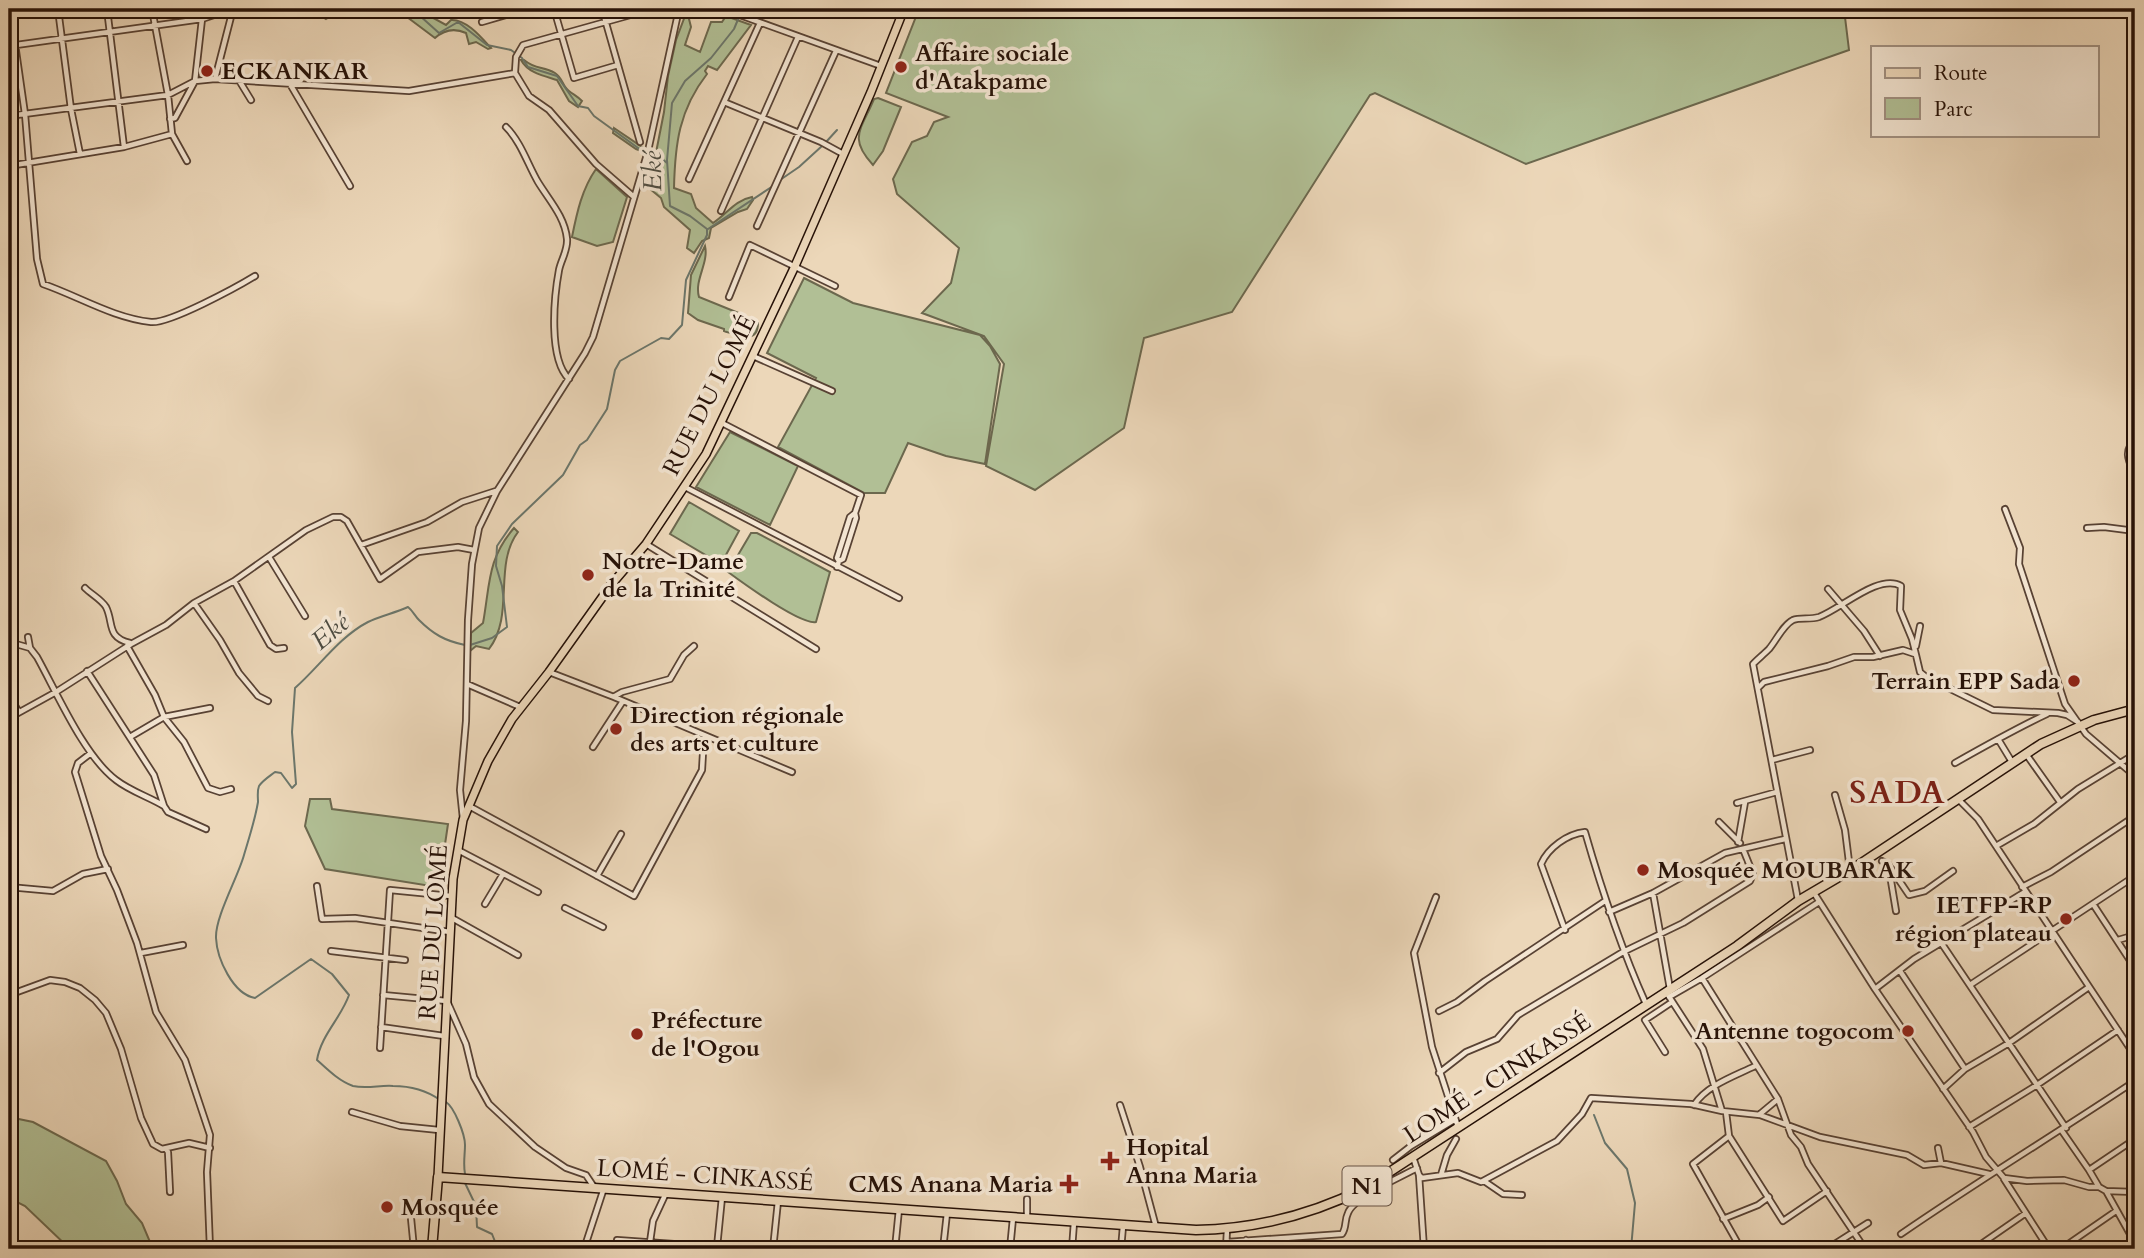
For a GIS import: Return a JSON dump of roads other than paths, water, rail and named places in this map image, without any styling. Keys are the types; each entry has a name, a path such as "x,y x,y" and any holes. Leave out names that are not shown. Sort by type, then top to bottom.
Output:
{"highway":[{"name":"LOMÉ - CINKASSÉ","path":"438,1177 1157,1228 1227,1229 1263,1224 1321,1207 1365,1188 1456,1123 1646,1004 1669,995 1737,951 1798,901 1854,868 2012,762 2078,724 2135,709"},
{"path":"432,1249 438,1177"}],"main road":[{"name":"RUE DU LOMÉ","path":"438,1177 452,896 463,820 488,761 520,707 549,672 611,585 646,544 706,454 795,266 904,9"}],"street":[{"path":"9,9 11,46 25,114 37,259 43,284 90,304 154,323 216,298 255,276"},
{"path":"58,9 71,109 80,153"},
{"path":"107,9 124,147"},
{"path":"152,9 168,95 172,134 187,160"},
{"path":"11,46 202,19 232,9"},
{"path":"215,79 232,9"},
{"path":"482,22 508,11 526,9"},
{"path":"554,9 574,78 618,65"},
{"path":"602,9 640,142"},
{"path":"634,197 596,164 550,110 530,96 515,73 517,55 523,45 652,9"},
{"path":"463,820 460,790 474,550 483,518 496,491 585,353 599,321 648,151 679,9"},
{"path":"723,9 881,66"},
{"path":"170,119 175,118 195,81 202,19"},
{"path":"690,179 760,23"},
{"path":"721,211 797,37"},
{"path":"757,226 836,51"},
{"path":"9,116 168,95 195,81 215,79 409,91 515,73"},
{"path":"240,81 251,100"},
{"path":"290,84 350,186"},
{"path":"724,102 821,142 843,154"},
{"path":"506,127 551,200 568,242 558,277 554,331 560,365 569,379"},
{"path":"9,166 124,147 172,134"},
{"path":"729,297 750,245 835,286"},
{"path":"753,356 832,391"},
{"path":"722,423 861,495 843,559 838,564"},
{"path":"2135,441 2128,447 2127,454 2135,476"},
{"path":"685,487 899,598"},
{"path":"361,545 427,522 463,502 496,491"},
{"path":"2004,509 2020,548 2019,564 2051,667 2066,704 2078,724"},
{"path":"9,719 166,625 194,603 269,558 306,530 337,516 346,521 380,579 418,552 458,547 474,550"},
{"path":"2087,528 2135,531"},
{"path":"646,544 816,649"},
{"path":"269,558 304,616"},
{"path":"234,580 270,645 276,649 284,648"},
{"path":"1798,901 1753,663 1768,649 1786,625 1794,620 1809,620 1822,616 1885,582 1893,581 1901,586 1900,610 1912,639 1920,672 1926,677 1986,707 2008,712 2067,715 2135,776"},
{"path":"85,588 105,605 109,626 129,645 164,717 184,742 208,788 220,792 231,789"},
{"path":"1828,589 1864,631 1880,656"},
{"path":"194,603 239,673 258,696 268,701"},
{"path":"1916,655 1920,626"},
{"path":"28,637 30,648 91,753 118,782 164,806"},
{"path":"16,645 30,648"},
{"path":"614,697 622,692 670,679 684,655 694,646"},
{"path":"1758,689 1764,682 1854,657 1880,656 1903,650 1916,655"},
{"path":"87,671 154,775 164,806 168,811 206,829"},
{"path":"549,672 792,772"},
{"path":"467,684 520,707"},
{"path":"9,696 19,712"},
{"path":"593,747 623,701"},
{"path":"130,737 164,717 210,708"},
{"path":"1955,763 2050,713"},
{"path":"469,806 634,896 702,770 704,735"},
{"path":"1998,739 2012,762"},
{"path":"1772,760 1810,750"},
{"path":"91,753 78,763 75,772 98,849 141,953 156,1012 185,1060 210,1135 207,1172 210,1249"},
{"path":"2026,754 2060,802"},
{"path":"1996,846 2034,824 2078,789 2135,754"},
{"path":"1737,803 1777,792"},
{"path":"1835,794 1845,830 1849,862 1854,868"},
{"path":"1958,798 1978,818 2135,1056"},
{"path":"1738,842 1745,802"},
{"path":"1875,989 1914,959 1942,944 2135,816"},
{"path":"1439,1073 1465,1052 1497,1039 1518,1015 1623,952 1683,923 1750,881 1753,874 1744,848 1719,822"},
{"path":"1565,930 1541,864 1545,854 1576,833 1585,832 1623,952 1646,1004"},
{"path":"597,876 621,834"},
{"path":"1609,912 1653,893 1725,853 1785,838"},
{"path":"457,850 538,892"},
{"path":"1878,852 1891,881 1896,911"},
{"path":"1882,861 1888,864 1909,895 1925,891 1953,871"},
{"path":"9,887 53,891 83,874 108,869"},
{"path":"485,904 503,874"},
{"path":"1970,985 2135,876"},
{"path":"317,886 322,919 355,918 450,932"},
{"path":"380,1048 390,890 452,896"},
{"path":"1813,892 2049,1249"},
{"path":"1653,893 1669,995 1703,1049 1730,1136 1783,1221 1827,1191"},
{"path":"1393,1160 1411,1146 1456,1123 1432,1047 1413,953 1436,897"},
{"path":"1439,1011 1457,1002 1605,901"},
{"path":"1665,1052 1645,1020 1669,995 1702,978 1737,951 1819,902"},
{"path":"2092,904 2135,968"},
{"path":"565,908 603,927"},
{"path":"451,918 518,954"},
{"path":"2118,940 2135,934"},
{"path":"1942,944 2037,1085 2099,1187"},
{"path":"141,953 183,945"},
{"path":"331,951 405,960"},
{"path":"1900,971 1965,1069"},
{"path":"1702,978 1777,1099 1786,1125 1808,1164 1865,1249"},
{"path":"9,995 50,980 65,982 89,993 106,1013 130,1072 130,1083 141,1118 153,1144 166,1149 189,1143 211,1148"},
{"path":"1943,1088 1965,1069 2009,1043 2089,988"},
{"path":"383,995 447,1001 466,1044 474,1077 489,1104 535,1147 566,1168 586,1175 594,1186"},
{"path":"381,1027 444,1036"},
{"path":"1969,1127 2118,1030"},
{"path":"1694,1105 1714,1087 1755,1066"},
{"path":"1901,1234 2135,1081"},
{"path":"1419,1175 1422,1178 1458,1173 1481,1182 1557,1142 1582,1114 1589,1099 1694,1105 1724,1112 1759,1115 1820,1137 1907,1155 1924,1165 1941,1163 1989,1174"},
{"path":"1759,1115 1777,1099"},
{"path":"1120,1105 1157,1228"},
{"path":"352,1112 400,1126 439,1130"},
{"path":"1730,1136 1693,1164 1741,1249"},
{"path":"1441,1175 1447,1155 1456,1139"},
{"path":"2089,1170 2135,1139"},
{"path":"1938,1148 1941,1163"},
{"path":"166,1149 170,1192"},
{"path":"1413,1156 1419,1175 1424,1249"},
{"path":"1227,1242 1342,1234 1348,1213 1356,1203 1417,1168"},
{"path":"2004,1178 2064,1180 2106,1191 2135,1192"},
{"path":"1483,1180 1503,1194 1522,1195"},
{"path":"584,1249 604,1187"},
{"path":"2106,1191 2135,1243"},
{"path":"650,1242 653,1221 666,1192"},
{"path":"717,1247 722,1196"},
{"path":"1723,1219 1758,1205 1769,1197"},
{"path":"1027,1199 1027,1218"},
{"path":"773,1249 778,1200"},
{"path":"410,1208 414,1249"},
{"path":"895,1249 899,1209"},
{"path":"2060,1249 2116,1211"},
{"path":"943,1249 947,1212"},
{"path":"1974,1249 2026,1213"},
{"path":"1010,1249 1013,1217"},
{"path":"1072,1249 1074,1221"},
{"path":"1826,1249 1868,1223"},
{"path":"1121,1249 1123,1225"},
{"path":"1226,1249 1227,1229"},
{"path":"617,1240 745,1249"},
{"path":"1245,1240 1257,1249"}],"waterway":[{"path":"404,9 419,15 439,33 458,22 487,45 511,50 522,58 528,67 557,76 578,106 588,108 594,116 645,153"},
{"name":"Eké","path":"470,645 492,638 507,627 502,586 496,566 497,546 512,524 563,475 580,445 587,440 607,409 615,370 620,361 661,338 669,339 682,325 686,280 707,235 707,229 670,206 667,160 672,103 685,81 711,58 734,29 739,17"},
{"path":"826,142 837,130"},
{"path":"780,180 822,146"},
{"path":"650,155 660,157 667,163"},
{"path":"708,229 773,186"},
{"name":"Eké","path":"440,1100 412,1088 358,1087 338,1078 317,1060 319,1051 349,995 332,974 311,959 255,998 233,983 219,956 216,938 219,919 252,829 259,786 275,772 281,773 292,788 296,784 292,732 295,688 338,644 358,628 408,607 434,633 465,645"},
{"name":"Eké","path":"446,1102 456,1115 463,1134 465,1174"},
{"path":"1594,1115 1605,1143 1627,1169 1635,1203 1631,1249"},
{"name":"Eké","path":"465,1183 476,1206 477,1227 492,1234 498,1249"}],"place":[{"name":"Affaire sociale d'Atakpame","path":"901,67"},
{"name":"ECKANKAR","path":"207,71"},
{"name":"Notre-Dame de la Trinité","path":"588,575"},
{"name":"Terrain EPP Sada","path":"2074,681"},
{"name":"Direction régionale des arts et culture","path":"616,729"},
{"name":"Mosquée MOUBARAK","path":"1643,870"},
{"name":"IETFP-RP région plateau","path":"2066,919"},
{"name":"Antenne togocom","path":"1908,1031"},
{"name":"Préfecture de l'Ogou","path":"637,1034"},
{"name":"Hopital Anna Maria","path":"1110,1161"},
{"name":"CMS Anana Maria","path":"1069,1184"},
{"name":"Mosquée","path":"387,1207"}],"district":[{"name":"SADA","path":"1898,792"}]}
